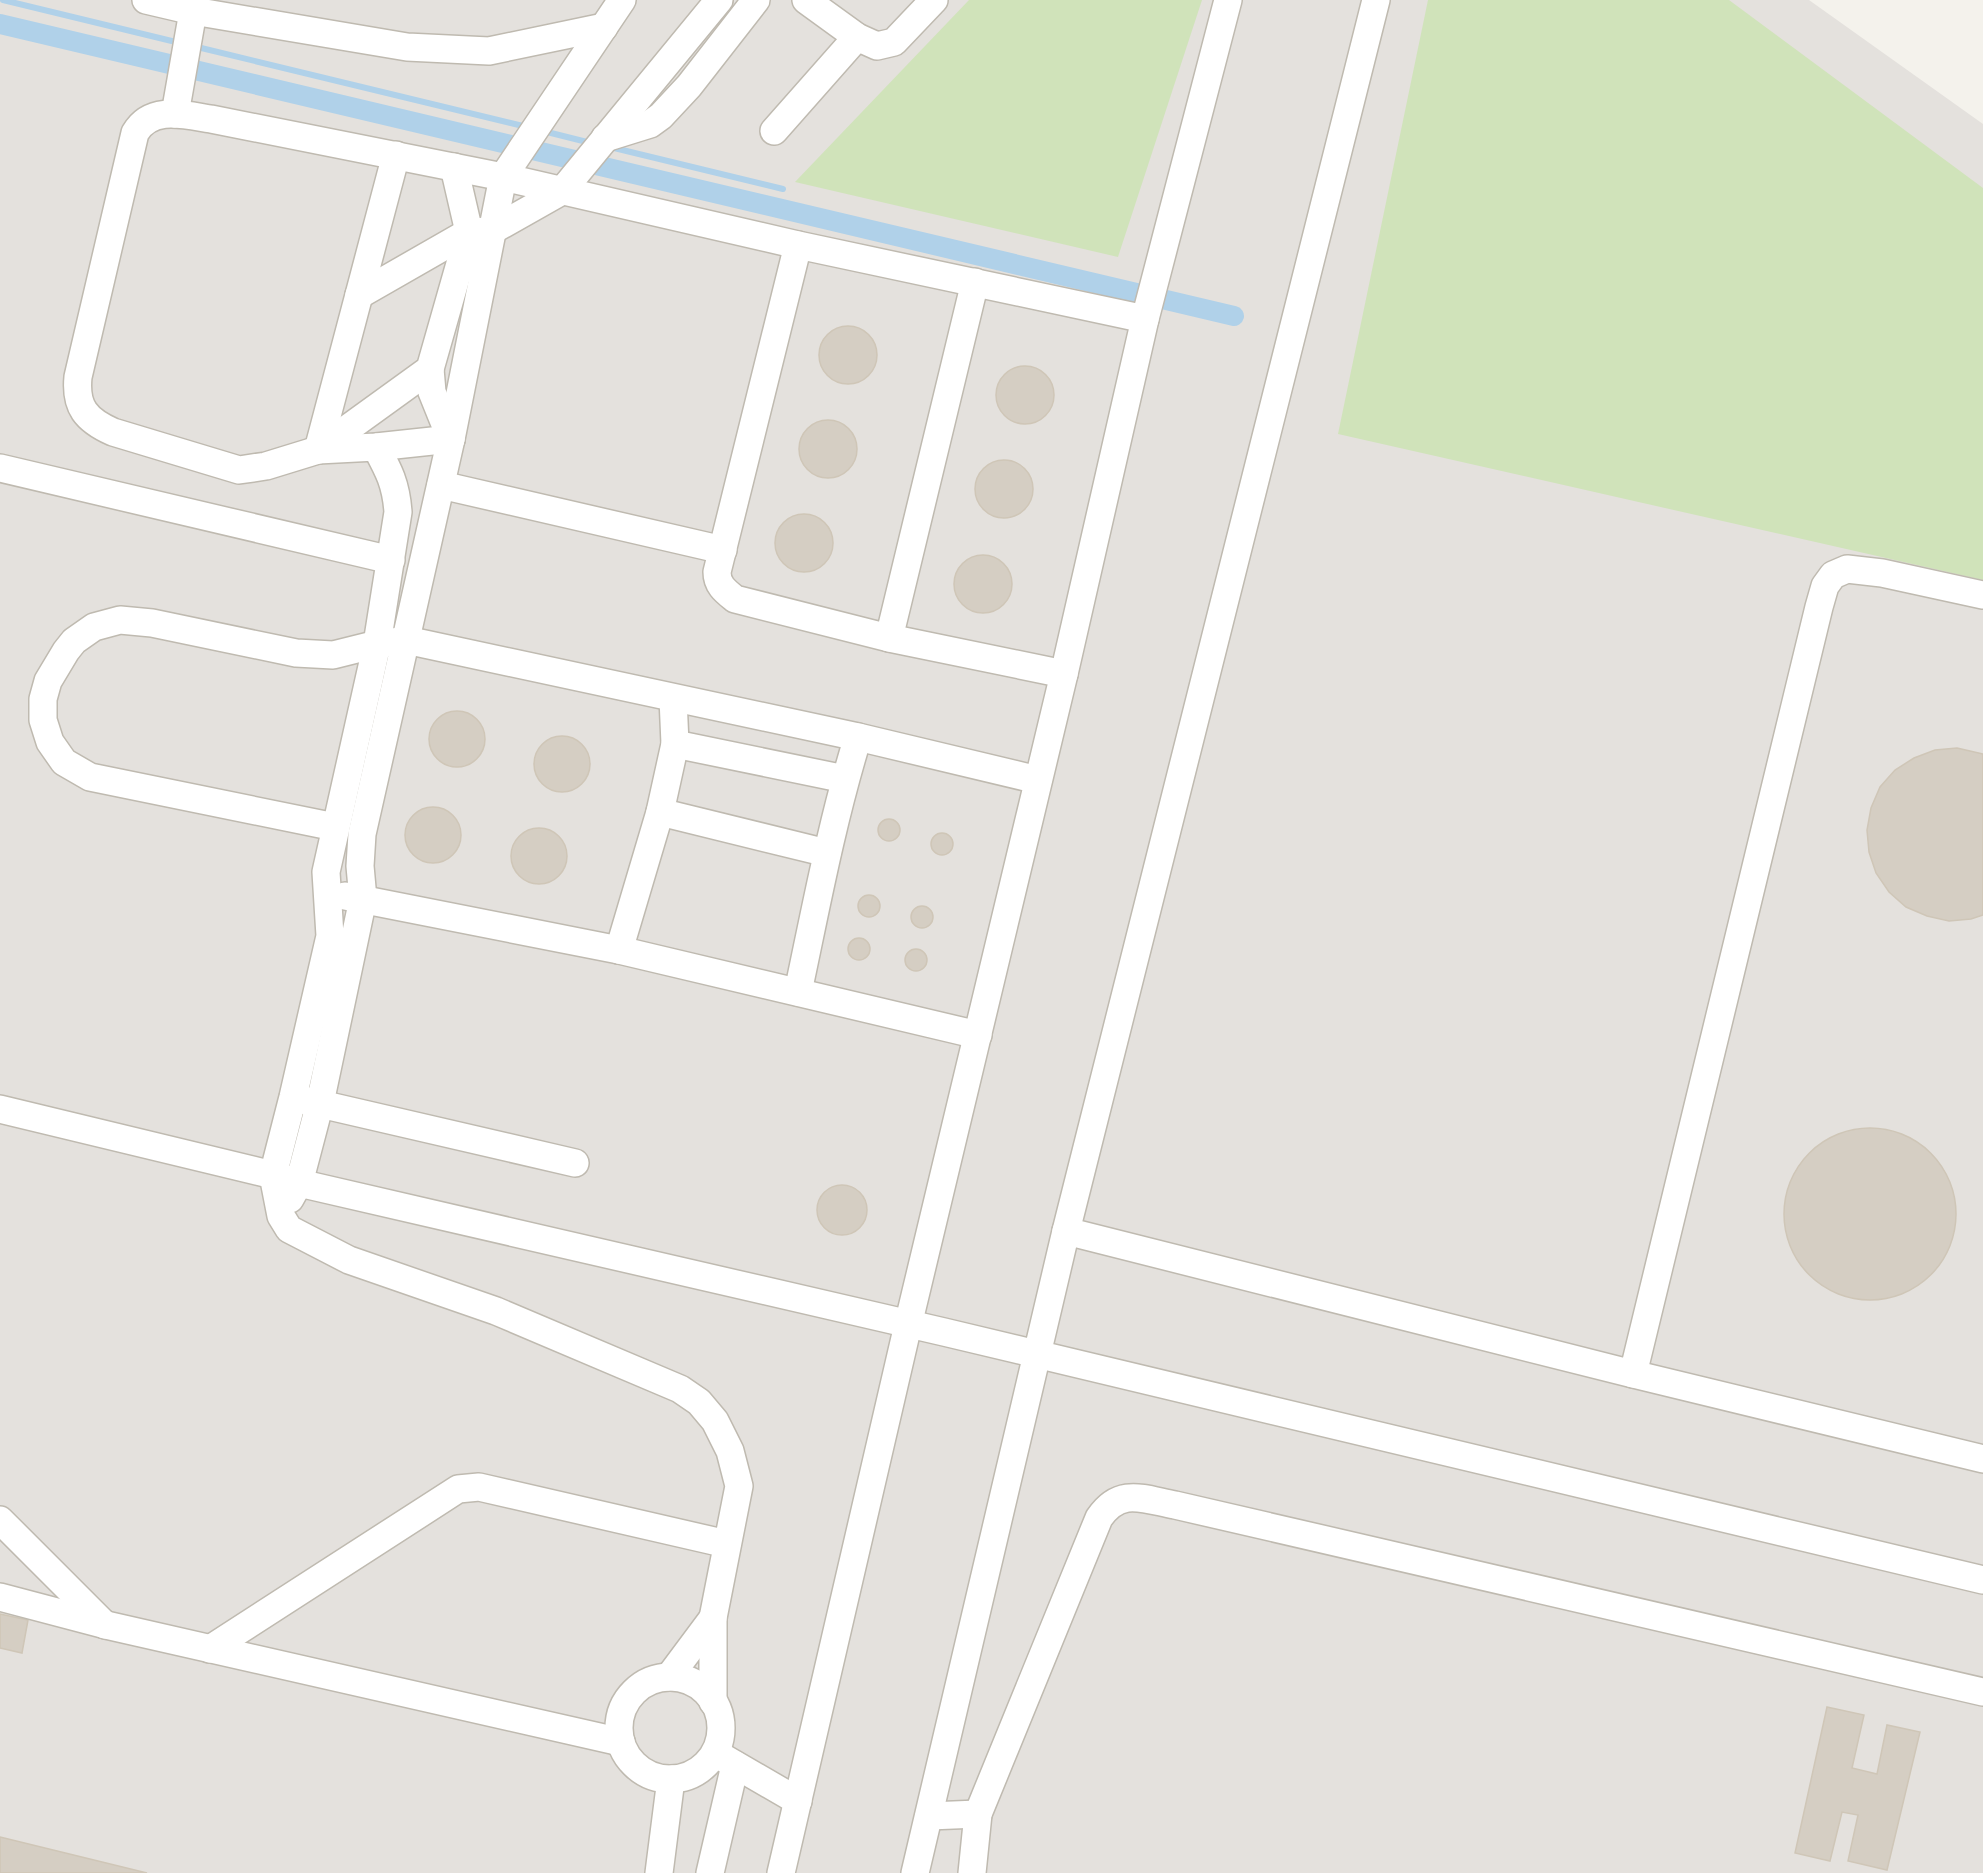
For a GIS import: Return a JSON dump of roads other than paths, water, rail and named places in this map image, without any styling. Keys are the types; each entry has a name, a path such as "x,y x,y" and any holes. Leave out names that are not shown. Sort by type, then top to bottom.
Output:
{"lane":[{"path":"146,0 194,6 408,47 489,51 604,27"},
{"path":"452,439 432,392 430,369 480,231 502,177 622,0"},
{"path":"359,295 562,191 719,0"},
{"path":"605,138 650,124 661,116 684,92 756,0"},
{"path":"806,0 857,37 877,46 894,42 934,0"},
{"path":"781,1873 1146,319 1228,0"},
{"path":"915,1873 1027,1352 1044,1325 1376,0"},
{"path":"175,114 194,6"},
{"path":"774,130 857,37"},
{"path":"452,439 318,450 266,466 239,470 113,432 101,427 87,415 80,405 77,392 78,377 135,133 145,120 154,116 175,114 211,118 502,177 798,245 1146,319"},
{"path":"318,450 396,155"},
{"path":"281,1216 299,1183 320,1103 363,899 360,866 362,834 372,780 452,439 480,231 454,167"},
{"path":"798,245 717,572 717,580 723,590 735,599 889,638 1064,674"},
{"path":"889,638 975,282"},
{"path":"318,450 430,369"},
{"path":"376,447 397,492 398,512 377,644 326,872 330,936 273,1174 281,1216 290,1229 349,1260 496,1311 680,1389 699,1402 715,1421 730,1451 739,1486 713,1618 713,1702"},
{"path":"0,468 391,560"},
{"path":"441,485 723,550"},
{"path":"1633,1374 1816,618 1826,586 1833,575 1846,569 1882,573 1983,594"},
{"path":"335,827 90,777 64,762 50,742 43,720 43,699 48,681 74,641 94,627 120,620 152,623 296,653 333,655 406,639 858,737 1038,780"},
{"path":"619,950 660,812 675,744 673,698"},
{"path":"798,992 827,853 858,737"},
{"path":"675,744 845,779"},
{"path":"660,812 827,853"},
{"path":"327,892 619,950 978,1035"},
{"path":"293,1098 575,1163"},
{"path":"0,1109 273,1174 299,1183 944,1332 1983,1580"},
{"path":"1066,1231 1633,1374 1983,1459"},
{"path":"210,1649 458,1489 479,1487 727,1544"},
{"path":"972,1873 978,1814 1099,1518 1108,1504 1120,1498 1135,1497 1187,1507 1983,1692"},
{"path":"0,1520 106,1625"},
{"path":"0,1597 106,1625 621,1742"},
{"path":"669,1677 713,1618"},
{"path":"710,1873 725,1759 719,1741 718,1714 713,1702 705,1692 694,1683 682,1678 656,1679 643,1684 629,1698 620,1715 619,1729 626,1754 645,1773 671,1779 684,1777 696,1772 706,1763 725,1759 798,1801"},
{"path":"659,1873 671,1779"},
{"path":"929,1816 978,1814"}],"waterway":[{"path":"3,0 180,43"},
{"path":"0,24 1234,316"},
{"path":"193,46 527,127"},
{"path":"543,131 591,143"},
{"path":"610,147 783,189"}]}
